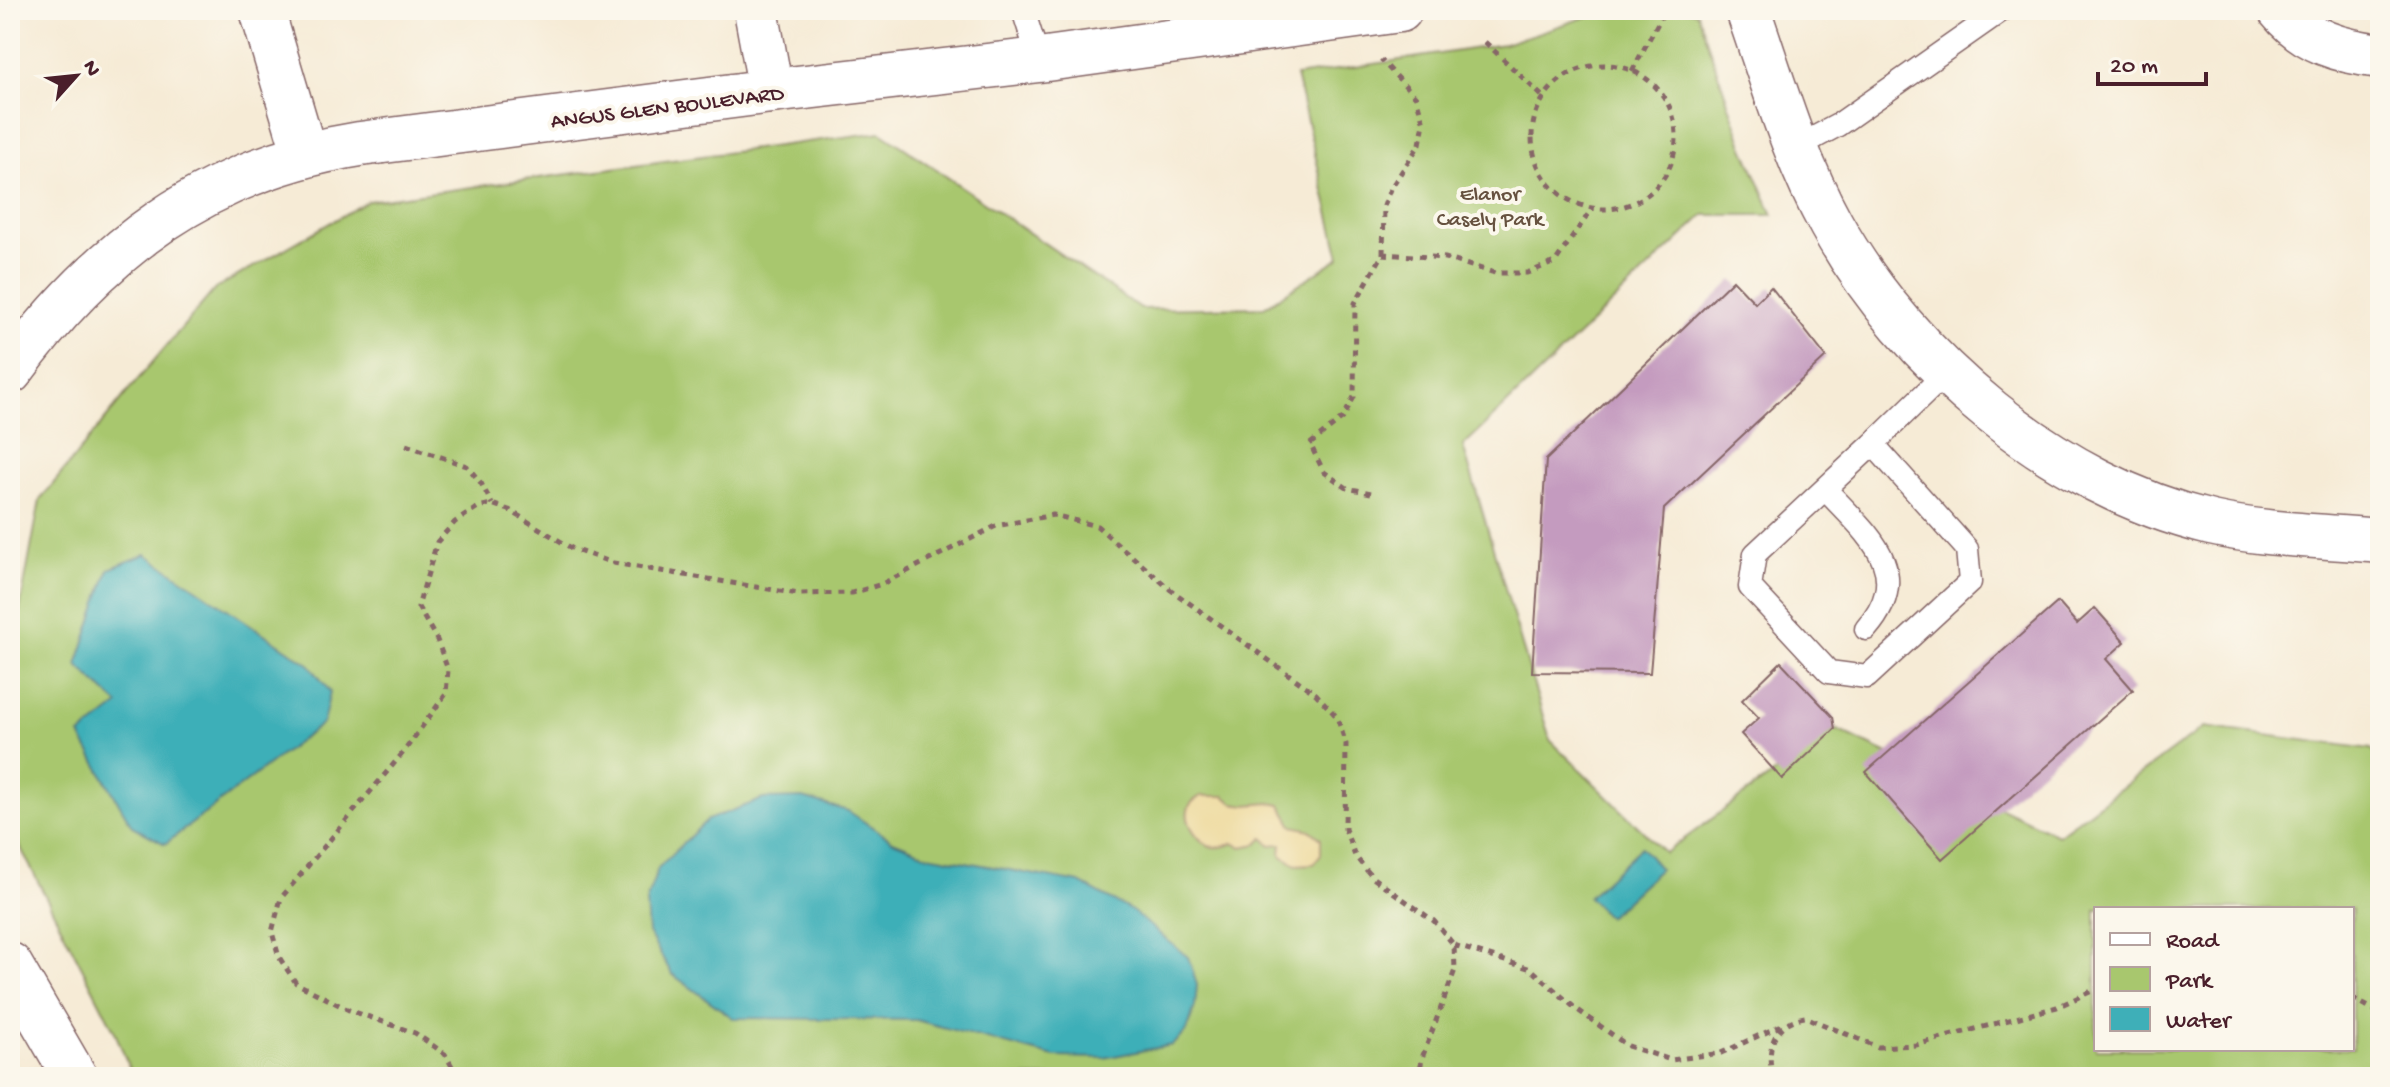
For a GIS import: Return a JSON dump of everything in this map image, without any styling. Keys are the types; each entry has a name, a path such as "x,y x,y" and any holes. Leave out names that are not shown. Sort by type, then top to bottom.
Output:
{"street":[{"path":"262,10 305,155"},
{"path":"756,10 771,91"},
{"name":"ANGUS GLEN BOULEVARD","path":"10,372 45,328 136,237 186,205 238,178 305,155 360,144 1039,60 1400,10"},
{"path":"1748,10 1795,148 1813,190 1849,256 1895,316 1946,373 2013,428 2114,488 2146,503 2213,524 2380,541"},
{"path":"2280,10 2308,36 2330,47 2380,56"},
{"path":"10,965 75,1077"}],"lane":[{"path":"1023,10 1039,60"},
{"path":"1795,148 1838,125 2002,10"},
{"path":"1873,444 1967,549 1970,582 1867,677 1829,672 1750,587 1755,554 1946,373"},
{"path":"1826,490 1864,531 1885,562 1888,574 1884,601 1877,617 1866,629"}],"path":[{"path":"1632,71 1665,10"},
{"path":"1485,42 1543,97"},
{"path":"1371,493 1347,488 1324,472 1310,444 1343,418 1354,397 1355,303 1383,254 1384,206 1390,189 1420,144 1424,123 1416,97 1381,60"},
{"path":"1608,65 1632,71 1652,82 1666,100 1674,121 1677,144 1671,167 1657,187 1638,202 1615,210 1592,209 1569,202 1550,187 1537,166 1531,143 1533,119 1543,97 1560,79 1583,68 1608,65"},
{"path":"1383,254 1445,258 1495,273 1527,273 1555,262 1592,209"},
{"path":"406,445 467,466 492,504"},
{"path":"458,1077 445,1054 415,1033 349,1010 296,983 279,957 272,932 281,898 402,754 446,694 448,670 437,640 418,607 437,542 455,522 478,507 492,504 509,510 573,549 613,563 798,594 852,593 882,584 996,526 1053,515 1097,526 1171,590 1316,694 1337,717 1346,744 1345,829 1355,856 1373,878 1434,921 1454,945 1531,969 1575,1008 1628,1046 1671,1060 1721,1053 1793,1019 1805,1017 1878,1047 1916,1045 2057,1007 2094,990"},
{"path":"1419,1077 1422,1058 1455,970 1454,945"},
{"path":"2354,999 2380,1013"},
{"path":"1773,1077 1769,1062 1773,1041 1782,1026 1793,1019"}],"green space":[{"name":"Elanor Casely Park","path":"1607,10 1690,10 1697,13 1743,145 1773,215 1704,215 1463,446 1550,740 1665,853 1835,729 2058,835 2204,727 2371,749 2380,758 2380,1077 133,1077 114,1030 10,827 10,662 40,500 215,289 368,201 881,132 1141,309 1264,307 1340,257 1296,76 1504,44"}],"sand":[{"path":"1201,796 1225,796 1233,803 1246,805 1281,805 1293,826 1310,830 1321,839 1321,854 1313,864 1296,865 1281,855 1282,844 1271,845 1263,838 1257,844 1242,847 1233,843 1218,847 1208,845 1194,833 1188,815 1190,805"}],"water":[{"path":"146,554 310,665 330,692 323,723 165,844 132,826 80,735 119,705 77,665 109,569"},
{"path":"803,798 848,811 893,841 928,855 1080,883 1132,911 1188,957 1197,985 1195,1006 1187,1031 1172,1045 1104,1058 1054,1057 916,1020 733,1018 672,974 648,933 646,902 658,868 707,820 763,799"},
{"path":"1641,847 1660,869 1608,917 1588,897"}],"building":[{"path":"1733,280 1755,303 1771,287 1826,357 1664,509 1650,673 1532,672 1546,460"},
{"path":"2058,602 2077,624 2095,608 2125,642 2106,659 2133,690 1942,859 1866,772"},
{"path":"1781,662 1833,717 1835,729 1782,779 1741,734 1759,718 1742,700"}]}
